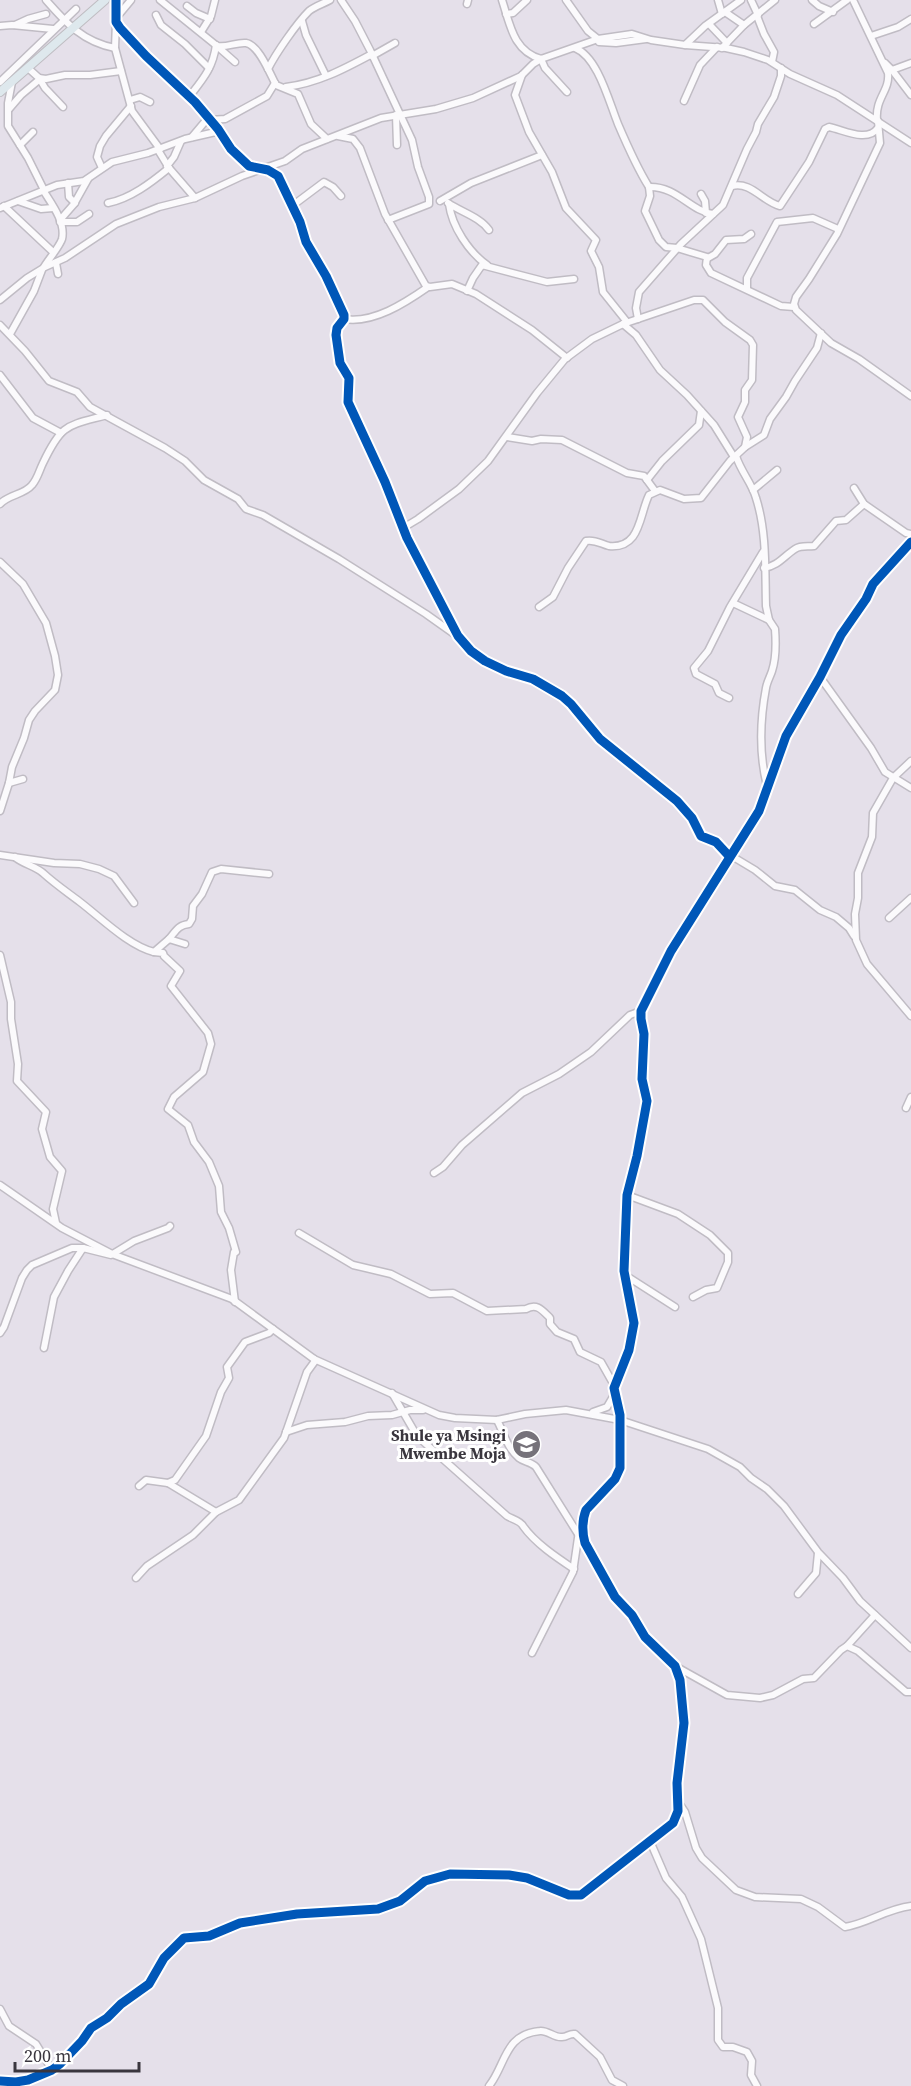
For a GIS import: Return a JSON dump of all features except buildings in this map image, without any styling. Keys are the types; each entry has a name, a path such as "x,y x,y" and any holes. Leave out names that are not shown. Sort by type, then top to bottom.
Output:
{"main road":[{"path":"0,92 105,0"}],"street":[{"path":"46,0 72,28 93,42 115,48"},
{"path":"116,0 115,48 135,117 159,149 168,167 195,198"},
{"path":"116,20 131,0"},
{"path":"160,0 235,62"},
{"path":"201,32 210,19 215,4 223,0"},
{"path":"268,69 311,10 330,0"},
{"path":"341,0 355,21 415,148 418,167 430,202"},
{"path":"502,0 515,40 528,53 541,59 545,68 567,92"},
{"path":"506,14 513,13 527,0"},
{"path":"566,0 597,40"},
{"path":"718,0 724,13 744,25"},
{"path":"685,45 741,0"},
{"path":"751,0 764,34 774,52 772,62"},
{"path":"684,100 700,65 775,0"},
{"path":"812,0 833,12"},
{"path":"814,24 847,0"},
{"path":"853,0 885,63 911,95"},
{"path":"187,6 210,19"},
{"path":"0,82 76,9"},
{"path":"15,26 28,19 46,14"},
{"path":"156,15 161,26 185,44 209,68"},
{"path":"116,20 146,56 189,97 219,130 227,144"},
{"path":"871,36 911,20"},
{"path":"302,21 306,35 326,76"},
{"path":"709,24 722,46"},
{"path":"0,26 54,29"},
{"path":"39,29 44,40"},
{"path":"0,300 43,269 116,224 159,207 195,198 242,176 285,161 297,151 381,118 436,109 473,98 522,75 541,59 597,40 632,34 646,39 685,45 722,46 751,54 772,62 837,95 911,143"},
{"path":"216,45 224,47 247,43 253,47 275,83 300,96 311,124 327,139"},
{"path":"283,87 312,82 338,72 395,43"},
{"path":"189,97 207,74 216,45"},
{"path":"574,48 587,55 649,187 651,196 645,207 646,214 661,242 668,248 684,248 708,258"},
{"path":"732,186 745,186 770,203 780,206 809,162 825,129 832,128 867,136 876,131 877,104 888,81 885,63"},
{"path":"892,70 911,63"},
{"path":"28,68 63,107"},
{"path":"638,319 636,308 639,292 709,214 723,205 758,124 774,97 781,76 780,68"},
{"path":"9,109 40,79 120,71"},
{"path":"522,75 515,94 529,132 552,172 566,208 596,240 591,251 599,267 602,289 660,370 714,425 753,490 761,515 765,606 776,633 773,669 767,680 763,700 761,755 767,786"},
{"path":"10,334 34,291 43,269 62,239 60,221 40,180 8,126 8,103 12,82"},
{"path":"192,137 209,119 223,119 267,96 275,83"},
{"path":"102,168 97,157 100,146 130,103 140,97 150,102"},
{"path":"398,115 398,145"},
{"path":"219,130 223,119"},
{"path":"794,307 796,297 838,229 880,143 877,123"},
{"path":"53,252 2,207 44,190 68,183 79,183 112,162 219,130"},
{"path":"20,145 33,132"},
{"path":"208,134 221,138 245,164 278,176 300,222 306,242 334,290 343,312 344,319 337,328 336,335 340,363 349,378 348,402 385,482 403,528 458,636 471,651 485,661 506,671 533,679 562,696 600,738 677,801 692,818 700,836 716,842 730,855 755,870 775,886 795,890 820,910 836,917 849,928 867,964 911,1016"},
{"path":"337,136 353,139 360,148 388,220 428,287"},
{"path":"108,202 140,189 168,167 181,141"},
{"path":"440,201 471,183 542,155"},
{"path":"60,221 75,203 88,179"},
{"path":"292,206 324,182 333,187 341,196"},
{"path":"68,183 69,197 75,203"},
{"path":"649,187 669,190 709,214"},
{"path":"700,194 709,214"},
{"path":"18,201 41,209 53,208"},
{"path":"388,220 430,202 440,201 482,223 489,230"},
{"path":"449,204 451,216 460,234 478,259 488,265 542,281 574,279"},
{"path":"60,221 74,223 89,214"},
{"path":"747,289 747,278 777,222 802,217 813,218 838,229"},
{"path":"751,234 744,240 726,240 716,254 708,258 706,265 711,273 781,306 794,307 835,346 859,359 911,396"},
{"path":"56,263 58,274"},
{"path":"467,291 478,269 482,265 488,265"},
{"path":"344,319 362,320 399,305 428,287 449,284 501,310 557,348 567,358"},
{"path":"403,528 469,480 488,461 555,370 591,339 625,323 700,300 751,341 754,354 752,380 745,390 745,402 738,417 747,437 745,447"},
{"path":"0,325 49,381 72,390 90,407 185,461 204,480 238,499 246,509 263,515 339,559 458,636"},
{"path":"539,607 554,595 566,571 586,541 594,540 611,546 622,545 631,540 639,528 647,497 655,491 664,491 684,499 699,499 745,447 764,435 770,419 783,403 817,348 821,333"},
{"path":"0,375 33,418 61,433"},
{"path":"648,480 662,461 699,424 701,411"},
{"path":"0,504 6,498 26,491 32,485 53,444 71,424 107,415"},
{"path":"507,437 532,441 541,439 562,441 627,473 643,476 655,491"},
{"path":"753,490 777,470"},
{"path":"854,488 864,504 906,533 911,534"},
{"path":"764,568 774,566 795,548 814,546 836,521 846,520 864,504"},
{"path":"614,1385 629,1350 634,1323 625,1275 627,1195 638,1156 647,1101 642,1079 644,1034 641,1011 671,951 759,811 786,736 837,642 855,612 866,599 873,584 911,542"},
{"path":"729,698 719,693 715,684 696,674 694,669 708,651 763,551"},
{"path":"0,562 23,584 42,616 49,633 58,675 55,690 29,720 12,767 0,811"},
{"path":"733,603 769,620"},
{"path":"820,677 885,771 911,788"},
{"path":"856,940 858,873 872,837 873,813 893,778 911,761"},
{"path":"9,783 23,779"},
{"path":"0,855 80,864 99,869 114,876 134,903"},
{"path":"15,857 22,863 42,872 55,885 125,936 154,952 163,953 180,971 171,986 208,1033 211,1043 203,1072 174,1097 168,1109 188,1125 194,1142 209,1162 219,1186 221,1212 229,1228 235,1252 231,1273 235,1302"},
{"path":"154,952 183,924 189,924 192,921 193,906 202,894 212,872 221,869 268,874"},
{"path":"889,918 911,898"},
{"path":"169,939 185,944"},
{"path":"0,955 11,1002 10,1019 18,1064 17,1081 46,1112 42,1129 50,1157 62,1171 53,1209 56,1223"},
{"path":"434,1173 442,1168 462,1145 522,1093 591,1052 630,1015 641,1011"},
{"path":"906,1108 911,1097"},
{"path":"0,1185 56,1223 112,1254 235,1302 314,1359 448,1418 497,1420 554,1410 590,1413 696,1444 740,1467 751,1479 767,1489 784,1506 818,1552 875,1615 911,1648"},
{"path":"627,1195 678,1214 710,1235 728,1253 728,1262 717,1288 706,1290 693,1297"},
{"path":"0,1333 22,1278 32,1265 72,1248 112,1254 134,1241 170,1226"},
{"path":"299,1233 353,1264 391,1274 430,1294 453,1293 487,1311 526,1309 535,1306 550,1318 550,1324 557,1332 574,1340 580,1352 601,1362 614,1385 620,1420 619,1472 586,1510 579,1534 574,1569 532,1653"},
{"path":"44,1348 54,1297 83,1248"},
{"path":"625,1275 675,1307"},
{"path":"168,1483 177,1478 206,1436 221,1392 229,1378 227,1366 247,1340 269,1333 273,1329"},
{"path":"136,1578 147,1566 193,1535 216,1512 239,1500 286,1432 307,1372 315,1362 314,1359"},
{"path":"392,1393 417,1437 461,1473 507,1516 523,1524 526,1532 574,1569"},
{"path":"590,1413 604,1409 615,1395"},
{"path":"286,1432 307,1425 336,1423 410,1410 427,1410"},
{"path":"497,1420 509,1447 520,1459 536,1467 579,1534"},
{"path":"177,1478 182,1491"},
{"path":"139,1486 146,1480 168,1483 216,1512"},
{"path":"583,1519 585,1543 615,1598 632,1615 645,1637 675,1666 728,1695 760,1698 773,1695 803,1679 814,1678 875,1615"},
{"path":"798,1594 816,1573 818,1552"},
{"path":"847,1646 856,1649 906,1692 911,1692"},
{"path":"0,2081 28,2080 52,2070 82,2041 91,2028 149,1984 164,1958 183,1938 209,1936 240,1923 297,1914 378,1909 399,1901 425,1881 450,1875 509,1875 527,1878 569,1895 578,1895 671,1826 678,1811 677,1783 684,1723 680,1680 675,1666"},
{"path":"678,1802 685,1812 696,1848 702,1858 740,1893 762,1898 801,1899 818,1907 845,1927 894,1908 911,1905"},
{"path":"650,1841 666,1878 682,1897 700,1939 718,2008 719,2044 723,2048 733,2047 747,2052 752,2061 752,2075 757,2086"},
{"path":"0,2009 9,2026 36,2044 52,2070"},
{"path":"489,2086 503,2058 518,2037 541,2031 561,2037 575,2034 600,2057 612,2080 623,2086"}],"cycle path":[{"path":"116,0 116,22 120,28 195,102 218,129 231,149 249,166 268,170 278,176 300,222 306,242 326,276 344,315 336,335 340,363 349,378 348,402 385,482 407,538 458,636 471,651 485,661 506,671 533,679 562,696 600,739 677,801 692,818 701,836 716,842 729,856"},
{"path":"0,2081 28,2080 60,2064 91,2028 149,1984 164,1958 184,1938 209,1936 240,1923 297,1914 378,1909 400,1901 425,1881 450,1874 509,1875 527,1878 569,1895 581,1895 673,1823 678,1811 677,1783 684,1723 680,1680 675,1666 645,1637 632,1615 615,1597 585,1543 583,1531 586,1510 615,1479 620,1468 620,1415 614,1388 629,1350 634,1323 624,1271 627,1195 647,1101 642,1079 644,1034 641,1011 671,951 759,811 786,736 841,635 866,599 873,584 911,542"}],"place":[{"name":"Shule ya Msingi Mwembe Moja","path":"527,1444"}]}
